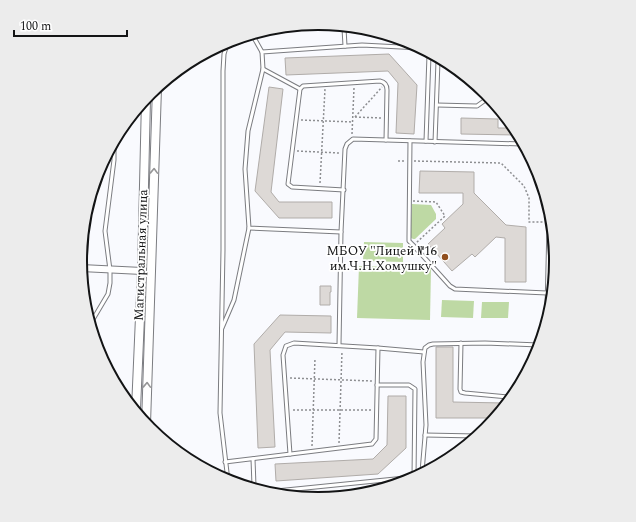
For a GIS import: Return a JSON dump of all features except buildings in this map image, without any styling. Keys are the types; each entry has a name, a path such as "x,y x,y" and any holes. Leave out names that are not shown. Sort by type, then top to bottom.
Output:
{"main road":[{"name":"Магистральная улица","path":"146,415 157,96"},
{"name":"Магистральная улица","path":"136,404 142,271 146,107"}],"street":[{"path":"87,268 142,271"}],"lane":[{"path":"344,31 345,46"},
{"path":"221,330 234,300 248,228 245,169 248,131 263,69 262,52 255,39"},
{"path":"262,52 362,45 404,47"},
{"path":"225,50 223,71 223,250 220,413 227,473"},
{"path":"426,141 429,58"},
{"path":"435,142 438,64"},
{"path":"263,69 300,89"},
{"path":"344,190 289,186 288,181 291,151 300,89 303,86 380,81 385,84 387,90 386,140"},
{"path":"437,105 477,106 484,101"},
{"path":"340,345 341,232 346,146 353,139 517,144"},
{"path":"410,141 409,241 450,286 455,289 547,293"},
{"path":"94,318 108,294 110,270 105,231 114,153"},
{"path":"248,228 341,232"},
{"path":"547,290 548,242"},
{"path":"290,454 283,355 286,346 294,343 340,345 424,352"},
{"path":"461,343 461,392 465,394 505,397"},
{"path":"422,467 425,435 425,348 433,344 461,343 533,345"},
{"path":"225,462 367,446 374,442 376,439 378,348"},
{"path":"377,383 409,385 415,389 414,471"},
{"path":"425,435 469,436"},
{"path":"252,459 254,483"},
{"path":"287,490 394,479"}],"path":[{"path":"352,140 354,83"},
{"path":"354,117 385,84"},
{"path":"320,189 325,85"},
{"path":"354,117 386,118"},
{"path":"295,120 353,122"},
{"path":"291,151 345,153"},
{"path":"398,161 501,163 524,186 529,198 529,222 546,224"},
{"path":"410,201 436,202 445,216 413,245"},
{"path":"338,449 341,380 340,345"},
{"path":"312,452 315,358"},
{"path":"284,378 377,383"},
{"path":"287,410 376,410"}],"green space":[{"path":"412,204 431,205 436,214 436,219 415,239 410,237"},
{"path":"364,242 403,243 403,262 363,261"},
{"path":"359,266 431,268 430,320 357,318"},
{"path":"442,300 474,301 473,318 441,317"},
{"path":"482,302 509,302 508,318 481,318"}],"place":[{"name":"МБОУ \"Лицей №16 им.Ч.Н.Хомушку\"","path":"445,257"}]}
